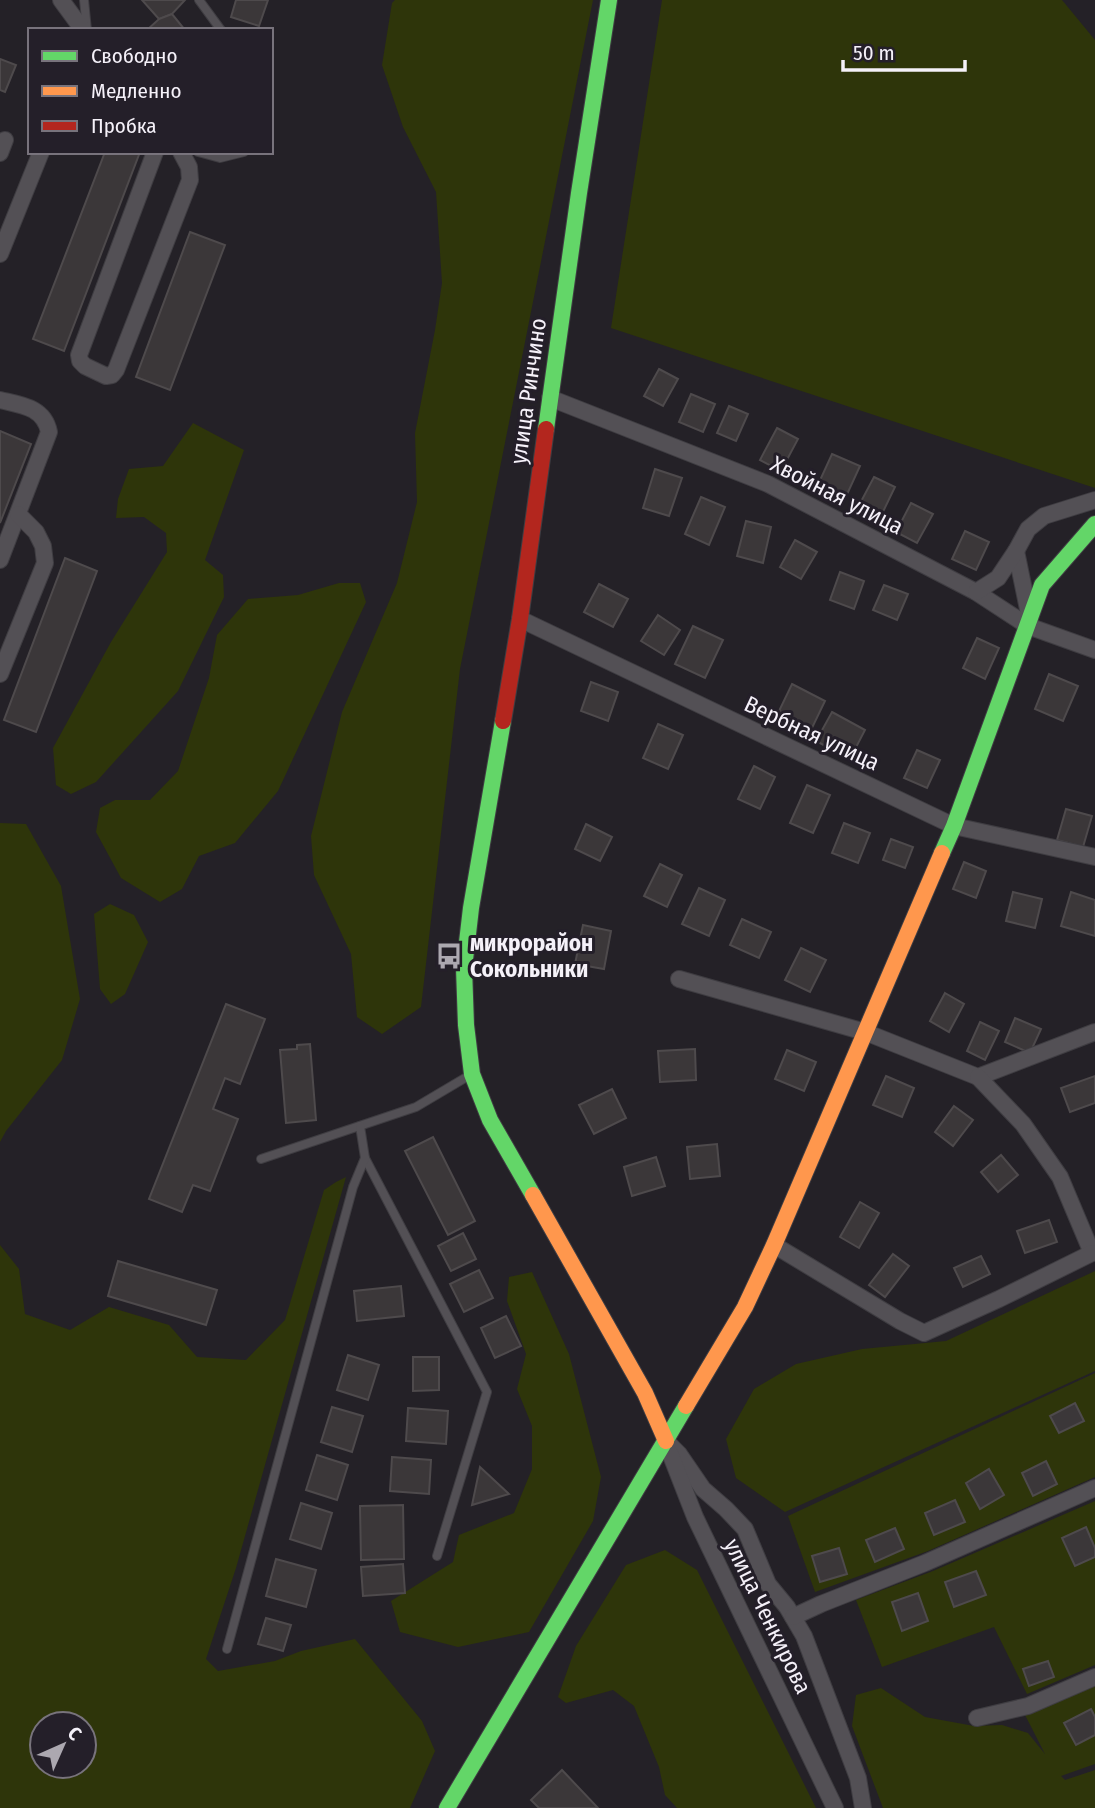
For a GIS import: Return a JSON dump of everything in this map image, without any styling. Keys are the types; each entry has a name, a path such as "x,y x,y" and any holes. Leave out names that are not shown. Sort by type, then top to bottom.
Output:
{"street":[{"path":"61,0 83,28"},
{"name":"улица Ринчино","path":"609,0 579,193 520,619 471,908 464,968 466,1025 472,1074 490,1120 645,1393 666,1441"},
{"path":"0,254 40,154"},
{"path":"154,154 79,355 85,366 106,376 112,375 116,370 190,180 189,167 182,154"},
{"name":"Хвойная улица","path":"550,398 768,484 976,592 1011,614 1095,650"},
{"path":"0,400 30,407 40,413 48,424 49,432 0,560"},
{"path":"976,592 998,578 1028,529 1044,516 1095,500"},
{"path":"0,674 45,564 40,539 18,514"},
{"path":"447,1808 744,1307 774,1245 954,825 1042,585 1095,524"},
{"path":"1016,551 1029,622"},
{"path":"1011,614 1021,578"},
{"name":"Вербная улица","path":"520,619 954,825 1095,857"},
{"path":"679,979 865,1032 978,1077 1023,1124 1060,1177 1094,1252 924,1332 900,1321 774,1245"},
{"path":"978,1077 1095,1031"},
{"path":"666,1441 703,1489 745,1529 768,1584 793,1616 804,1636 858,1778 863,1808"},
{"name":"улица Ченкирова","path":"666,1441 695,1517 835,1808"},
{"path":"793,1616 925,1563 1095,1488"},
{"path":"695,1517 726,1509"},
{"path":"977,1718 1028,1706 1095,1676"}],"lane":[{"path":"84,0 85,28"},
{"path":"199,0 220,28"},
{"path":"205,154 220,158 236,154"},
{"path":"261,1159 416,1107 472,1074"},
{"path":"360,1126 365,1158 487,1392 437,1556"},
{"path":"227,1649 353,1187 365,1158"}],"green space":[{"path":"395,0 593,0 460,669 421,1007 382,1034 357,1017 351,954 314,875 311,836 342,712 397,583 417,502 415,433 442,283 436,192 403,127 382,65 392,3"},
{"path":"662,0 1062,0 1095,40 1095,488 611,328"},
{"path":"193,423 244,450 205,560 223,575 224,597 178,691 96,782 71,794 56,785 53,748 111,642 167,552 166,533 144,517 116,518 118,499 129,469 163,466"},
{"path":"339,583 360,583 366,602 278,791 235,843 199,856 182,889 160,902 121,878 96,832 100,808 115,800 150,800 178,771 209,678 217,635 248,599 298,595"},
{"path":"0,823 26,824 61,886 80,999 62,1060 0,1142"},
{"path":"110,904 134,915 148,942 125,994 111,1004 100,989 94,914"},
{"path":"346,1177 236,1568 206,1659 218,1671 275,1661 301,1651 355,1639 422,1721 435,1751 410,1808 0,1808 0,1245 19,1269 25,1314 70,1330 109,1307 169,1325 197,1357 246,1360 285,1320 324,1190"},
{"path":"1095,1271 1095,1371 785,1512 736,1478 726,1439 754,1389 796,1364 862,1349 946,1341"},
{"path":"532,1272 569,1354 601,1477 593,1521 529,1632 458,1647 400,1632 391,1601 453,1562 459,1535 514,1513 532,1469 532,1426 517,1389 526,1354 507,1301 509,1277"},
{"path":"1095,1373 1095,1477 928,1551 815,1592 788,1516"},
{"path":"1095,1501 1095,1665 1027,1694 994,1627 882,1667 856,1600 933,1571"},
{"path":"665,1550 697,1570 816,1808 677,1808 665,1795 659,1767 634,1706 613,1690 566,1703 558,1697 576,1646 626,1565"},
{"path":"1095,1685 1095,1764 1061,1776 1065,1780 1095,1770 1095,1808 883,1808 852,1726 856,1695 881,1688 925,1717 974,1726 1002,1725 1028,1733 1045,1754 1025,1715"}],"building":[{"path":"142,0 185,0 172,14 159,19"},
{"path":"236,0 268,0 259,26 231,17"},
{"path":"172,14 183,28 149,28 159,19"},
{"path":"0,59 16,65 5,92 0,90"},
{"path":"104,154 139,154 64,351 33,339"},
{"path":"190,232 225,245 170,390 136,377"},
{"path":"659,369 678,379 663,406 644,396"},
{"path":"691,394 715,404 703,432 679,422"},
{"path":"729,406 748,414 736,441 717,433"},
{"path":"777,428 798,439 781,471 760,460"},
{"path":"0,431 31,444 0,523"},
{"path":"832,454 860,466 844,501 816,489"},
{"path":"655,469 682,478 669,516 643,508"},
{"path":"874,477 895,487 879,520 857,509"},
{"path":"701,497 725,507 709,545 685,534"},
{"path":"911,503 933,514 917,543 896,532"},
{"path":"746,521 771,527 763,563 737,556"},
{"path":"965,531 989,542 976,570 952,559"},
{"path":"795,540 817,552 801,579 780,567"},
{"path":"65,558 97,571 36,732 4,720"},
{"path":"840,572 864,581 854,609 830,600"},
{"path":"599,584 628,599 613,627 584,612"},
{"path":"884,585 908,594 897,620 873,610"},
{"path":"658,615 680,630 664,655 641,641"},
{"path":"693,626 723,640 705,678 675,664"},
{"path":"977,638 999,648 985,679 963,668"},
{"path":"1049,674 1078,686 1063,721 1035,709"},
{"path":"591,682 618,692 608,721 581,711"},
{"path":"792,684 825,701 812,728 779,711"},
{"path":"832,712 865,730 850,759 816,741"},
{"path":"658,724 683,735 668,769 643,758"},
{"path":"917,750 940,760 927,788 904,778"},
{"path":"754,766 775,777 760,809 738,799"},
{"path":"807,785 830,795 813,833 790,823"},
{"path":"1066,809 1092,816 1083,847 1057,840"},
{"path":"844,823 870,833 858,863 832,853"},
{"path":"586,824 612,837 600,861 575,849"},
{"path":"891,839 913,847 905,868 883,860"},
{"path":"964,862 986,871 976,898 953,889"},
{"path":"660,864 682,875 667,907 644,896"},
{"path":"699,888 725,900 709,936 682,924"},
{"path":"1013,892 1042,899 1035,928 1006,921"},
{"path":"1071,892 1095,900 1095,936 1061,926"},
{"path":"742,919 771,932 759,958 730,945"},
{"path":"583,925 611,931 604,969 575,964"},
{"path":"801,948 826,960 810,992 785,980"},
{"path":"945,993 964,1004 949,1032 930,1021"},
{"path":"226,1004 265,1019 240,1084 225,1078 213,1109 238,1119 210,1191 193,1185 182,1212 149,1199"},
{"path":"1015,1018 1041,1029 1030,1053 1005,1042"},
{"path":"980,1022 999,1031 985,1060 967,1051"},
{"path":"310,1044 316,1120 286,1123 280,1050 297,1049 297,1045"},
{"path":"695,1049 696,1080 660,1082 658,1051"},
{"path":"787,1050 816,1062 804,1091 775,1079"},
{"path":"886,1076 914,1088 902,1117 873,1105"},
{"path":"1095,1076 1095,1103 1070,1112 1061,1088"},
{"path":"612,1089 626,1118 594,1134 579,1105"},
{"path":"954,1106 973,1120 953,1146 935,1132"},
{"path":"433,1137 475,1221 448,1235 405,1151"},
{"path":"717,1144 720,1176 690,1179 687,1147"},
{"path":"1001,1155 1018,1175 998,1192 981,1172"},
{"path":"656,1157 665,1186 632,1196 624,1167"},
{"path":"860,1202 879,1213 859,1248 840,1237"},
{"path":"1049,1220 1057,1242 1025,1253 1017,1231"},
{"path":"463,1233 476,1259 451,1271 438,1246"},
{"path":"893,1254 909,1266 885,1297 869,1285"},
{"path":"981,1256 990,1274 963,1287 954,1268"},
{"path":"118,1261 217,1290 206,1325 108,1296"},
{"path":"479,1270 493,1298 464,1312 450,1284"},
{"path":"401,1286 404,1316 357,1321 354,1291"},
{"path":"506,1316 521,1346 495,1358 481,1328"},
{"path":"348,1355 379,1365 368,1400 337,1390"},
{"path":"413,1357 439,1357 439,1390 413,1391"},
{"path":"1075,1403 1084,1421 1059,1433 1050,1416"},
{"path":"332,1407 363,1416 352,1452 321,1442"},
{"path":"408,1408 448,1411 446,1444 406,1441"},
{"path":"317,1455 348,1465 337,1500 306,1490"},
{"path":"392,1457 431,1460 429,1494 390,1491"},
{"path":"1046,1461 1057,1484 1033,1496 1022,1473"},
{"path":"480,1467 509,1494 472,1505"},
{"path":"989,1469 1004,1495 980,1509 966,1483"},
{"path":"955,1500 965,1522 934,1535 925,1513"},
{"path":"301,1503 332,1513 321,1549 290,1539"},
{"path":"403,1505 404,1559 361,1560 360,1506"},
{"path":"1086,1527 1095,1548 1095,1557 1075,1566 1062,1538"},
{"path":"895,1528 904,1549 875,1562 866,1540"},
{"path":"839,1548 847,1574 820,1582 812,1556"},
{"path":"276,1559 316,1570 306,1607 266,1596"},
{"path":"403,1564 405,1593 363,1596 361,1567"},
{"path":"976,1571 986,1595 954,1607 945,1582"},
{"path":"918,1593 928,1621 902,1631 892,1602"},
{"path":"266,1618 291,1625 283,1651 258,1644"},
{"path":"1048,1661 1054,1677 1029,1686 1023,1669"},
{"path":"1091,1709 1095,1717 1095,1735 1076,1745 1064,1723"},
{"path":"562,1770 598,1808 539,1808 531,1800"}],"traffic: fast":[{"path":"546,429 609,0"},
{"path":"942,853 1042,585 1095,524"},
{"path":"503,721 471,908 464,968 466,1025 472,1074 490,1120 533,1195"},
{"path":"447,1808 686,1406"}],"traffic: slow":[{"path":"686,1406 745,1307 774,1245 942,853"},
{"path":"533,1195 645,1393 666,1441"}],"traffic: jam":[{"path":"503,721 546,429"}],"place":[{"name":"микрорайон Сокольники","path":"449,956"}]}
